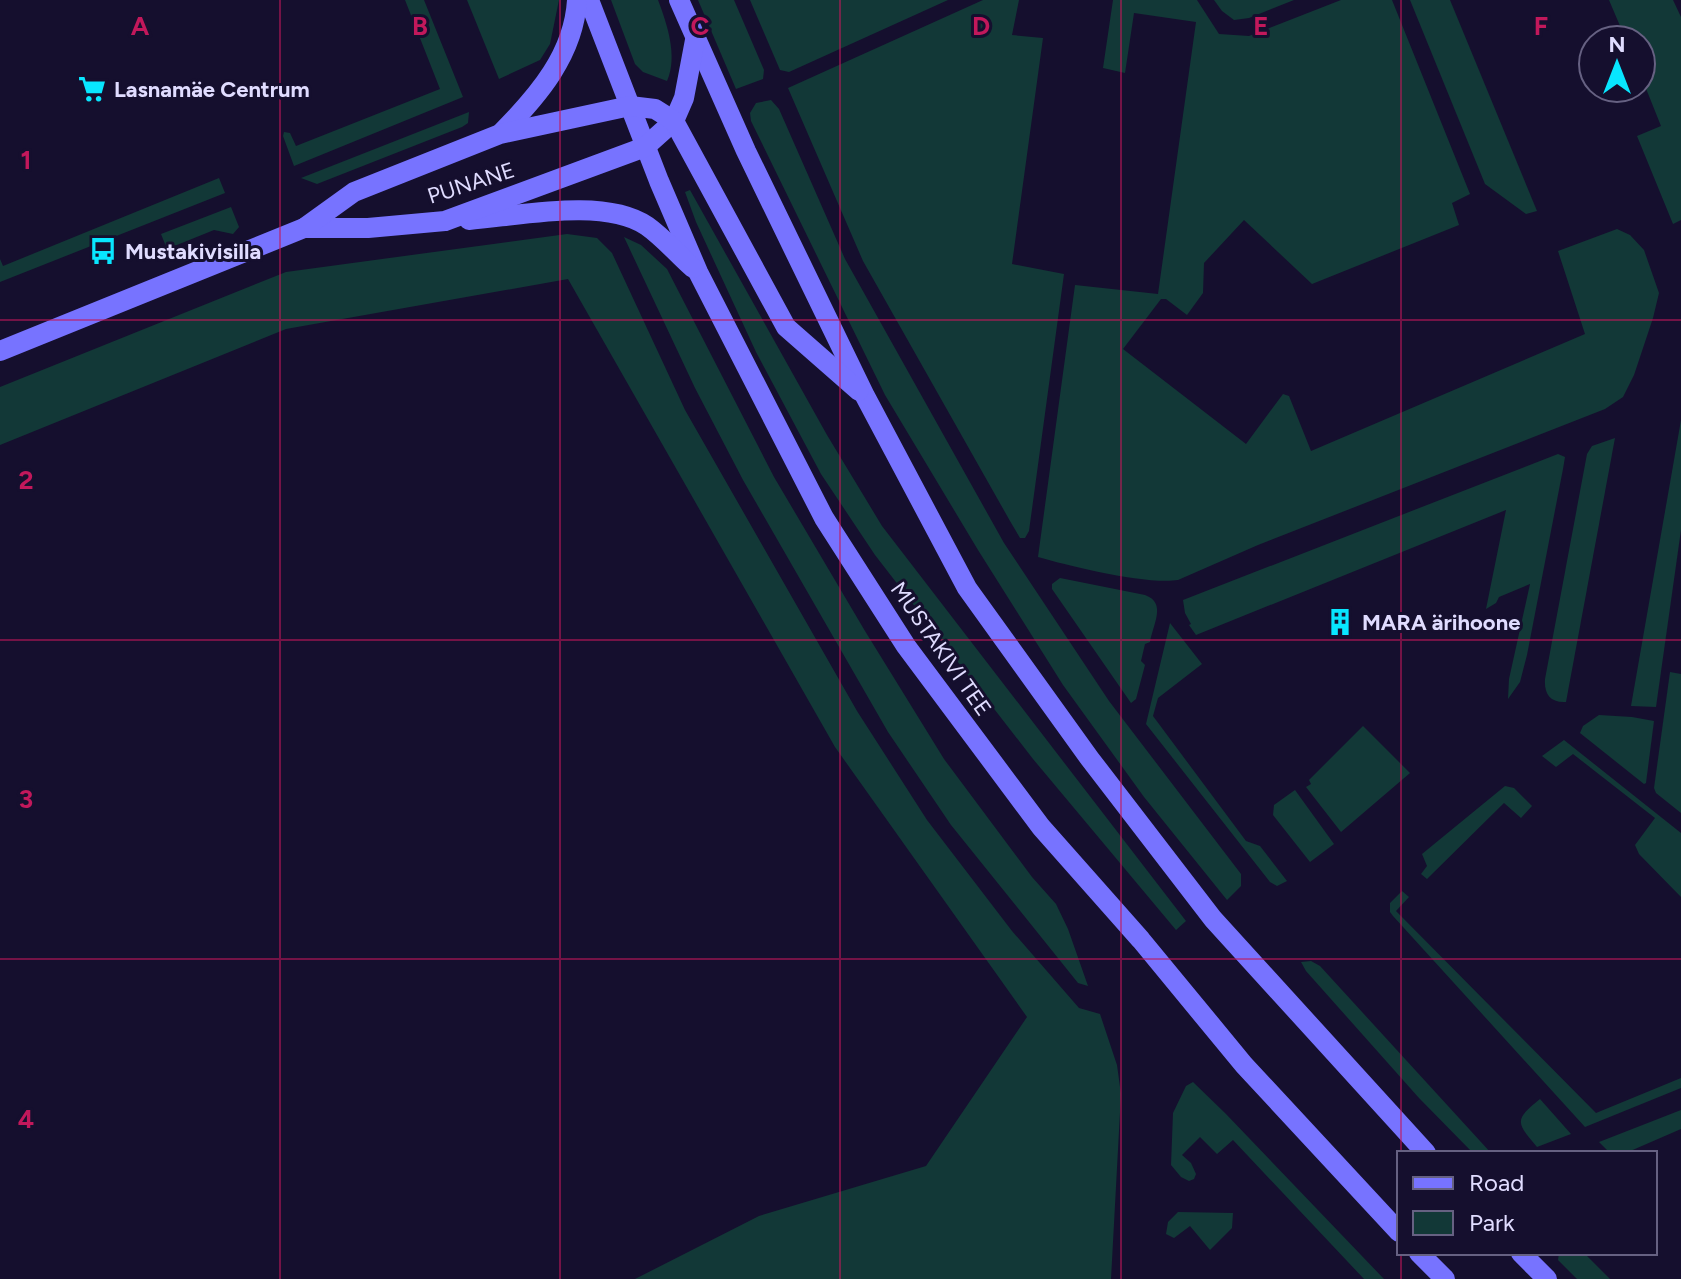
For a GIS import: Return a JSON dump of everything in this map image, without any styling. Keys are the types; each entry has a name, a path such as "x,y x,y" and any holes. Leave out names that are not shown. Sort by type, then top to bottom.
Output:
{"main road":[{"path":"500,134 534,100 552,74 572,26 577,0"},
{"name":"MUSTAKIVI TEE","path":"589,0 645,147 698,272 824,518 906,646 1041,827 1141,940 1244,1065 1397,1230"},
{"path":"679,0 746,151 865,396 967,588 1090,759 1229,938 1424,1151"},
{"path":"645,147 674,121 684,98 695,40"},
{"path":"630,106 655,109 674,121 786,327 865,396"},
{"name":"PUNANE","path":"0,351 304,228 354,192 500,134 630,106"},
{"name":"PUNANE","path":"304,228 368,228 445,221 645,147"},
{"path":"445,221 570,209 615,213 645,225 698,272"},
{"path":"1421,1255 1445,1279"},
{"path":"1523,1255 1547,1279"}],"green space":[{"path":"405,0 424,0 463,97 294,166 284,132 290,133 296,146 440,89"},
{"path":"467,0 559,0 550,44 540,60 499,79"},
{"path":"611,0 658,0 671,51 667,81 643,72 635,64"},
{"path":"698,0 734,0 764,70 763,79 736,89"},
{"path":"750,0 948,0 789,72 780,70"},
{"path":"983,0 1019,0 1012,35 1043,38 1012,264 1064,274 1029,531 1025,538 1020,538 1010,521 863,261 788,88"},
{"path":"1113,0 1197,0 1219,34 1249,36 1341,0 1392,0 1470,194 1452,203 1459,225 1312,284 1244,220 1204,263 1203,293 1187,315 1166,299 1161,299 1123,349 1246,444 1283,394 1289,396 1311,451 1585,334 1558,251 1617,229 1630,235 1644,250 1659,293 1634,375 1623,397 1605,409 1258,545 1178,580 1128,577 1038,557 1075,285 1158,294 1196,22 1134,13 1125,73 1103,68"},
{"path":"1214,0 1294,0 1249,18 1234,20"},
{"path":"1410,0 1450,0 1537,211 1526,214 1485,184"},
{"path":"1609,0 1673,0 1681,17 1681,220 1673,224 1637,136 1661,126 1652,104 1657,104 1657,24 1619,24"},
{"path":"771,100 779,109 845,259 1004,543 1109,701 1241,874 1241,886 1227,900 1144,797 1063,685 885,395 751,121 750,113 756,103"},
{"path":"469,112 468,123 462,127 317,184 301,178"},
{"path":"219,178 225,193 0,282 0,259 3,266"},
{"path":"690,190 827,435 882,526 1186,921 1176,930 1033,759 875,555 821,474 756,352 696,222 685,192"},
{"path":"231,207 239,227 233,234 214,230 167,249 161,234"},
{"path":"567,234 597,238 612,253 685,410 857,711 927,820 1012,931 1079,1008 1100,1014 1117,1065 1121,1094 1111,1279 635,1279 759,1216 926,1166 1027,1017 835,747 568,279 286,329 0,445 0,387 286,272"},
{"path":"624,237 641,245 667,269 774,477 865,631 944,759 1032,877 1056,904 1088,986 1078,983 951,825 888,732 743,480 695,388"},
{"path":"1681,420 1681,530 1656,707 1631,706"},
{"path":"1615,438 1566,702 1556,701 1547,693 1545,679 1587,454 1592,446"},
{"path":"1558,454 1565,457 1527,655 1520,682 1508,699 1509,679 1530,584 1499,597 1486,609 1506,510 1196,635 1189,625 1183,600"},
{"path":"1060,578 1145,595 1155,603 1156,621 1150,642 1145,644 1141,661 1145,665 1136,699 1131,703 1052,589 1052,584"},
{"path":"1170,623 1202,664 1158,698 1153,716 1246,841 1260,846 1287,881 1277,886 1270,882 1146,724"},
{"path":"1670,672 1681,674 1681,813 1654,788"},
{"path":"1599,715 1654,721 1646,783 1580,733 1583,726"},
{"path":"1363,726 1410,773 1341,832 1306,787 1311,784 1309,780"},
{"path":"1564,740 1681,833 1681,897 1639,854 1635,845 1655,818 1573,754 1556,767 1542,756"},
{"path":"1505,786 1514,788 1532,806 1521,818 1504,803 1427,879 1421,874 1427,866 1422,854"},
{"path":"1295,790 1334,844 1310,862 1273,815 1274,805"},
{"path":"1402,891 1409,897 1396,911 1596,1113 1681,1078 1681,1088 1585,1127 1393,916 1390,903"},
{"path":"1311,961 1320,966 1489,1151 1471,1151 1419,1098 1301,962"},
{"path":"1193,1082 1384,1279 1364,1279 1233,1140 1217,1154 1200,1137 1182,1155 1191,1163 1196,1174 1194,1179 1189,1181 1181,1177 1171,1165 1173,1113 1186,1086"},
{"path":"1540,1099 1571,1134 1537,1147 1521,1122 1526,1112"},
{"path":"1681,1110 1681,1129 1630,1151 1608,1151 1599,1142"},
{"path":"1178,1212 1233,1213 1232,1228 1210,1250 1190,1226 1174,1238 1166,1234 1168,1222"},
{"path":"1559,1255 1586,1255 1610,1279 1577,1279 1558,1260"}],"place":[{"name":"Lasnamäe Centrum","path":"92,89"},
{"name":"Mustakivisilla","path":"103,251"},
{"name":"MARA ärihoone","path":"1340,622"}]}
